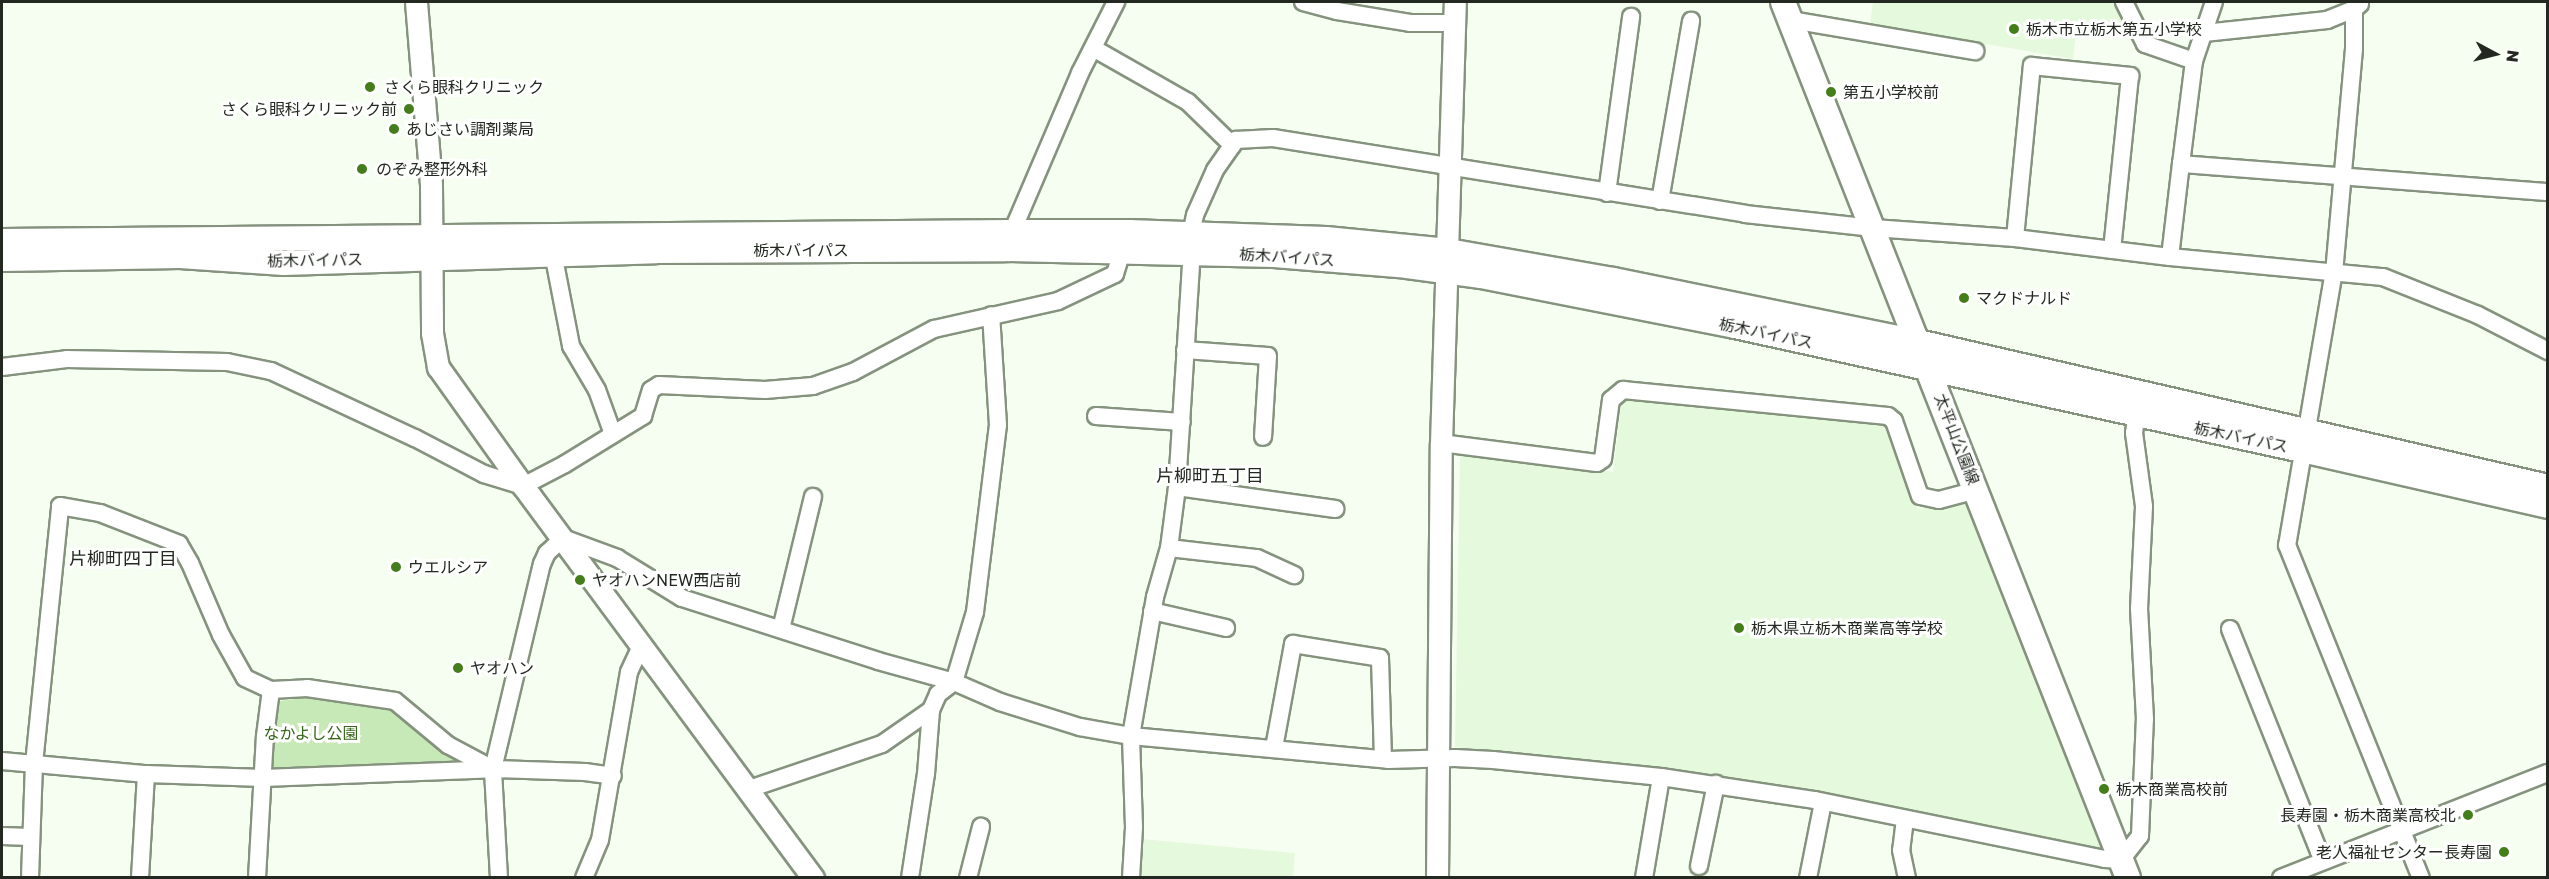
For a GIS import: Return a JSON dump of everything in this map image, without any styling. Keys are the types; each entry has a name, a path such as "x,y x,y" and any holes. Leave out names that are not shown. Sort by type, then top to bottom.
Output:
{"main road":[{"name":"太平山公園線","path":"1787,11 2125,869"},
{"name":"栃木バイパス","path":"5,245 285,263 432,247 1012,232 1192,243 1320,258 1448,261 1613,280 1918,342 2138,405"},
{"name":"栃木バイパス","path":"432,247 553,253 1122,251 1192,243"},
{"name":"栃木バイパス","path":"1448,261 1929,368 2138,405 2304,441 2547,487"},
{"name":"栃木バイパス","path":"2304,441 2547,506"}],"street":[{"path":"416,2 432,247 432,333 438,367 522,486 642,644 813,878"},
{"path":"1012,232 1093,48 1116,2"},
{"path":"1303,2 1337,11 1410,23 1455,23"},
{"path":"1437,878 1441,443 1455,2"},
{"path":"2124,2 2145,44 2194,61"},
{"path":"2169,257 2194,61 2214,2"},
{"path":"2204,33 2327,20 2358,5"},
{"path":"2358,5 2334,272 2287,545 2421,878"},
{"path":"1787,11 1975,51"},
{"path":"1607,193 1631,17"},
{"path":"1660,201 1692,21"},
{"path":"1093,48 1188,102 1232,145"},
{"path":"2015,238 2032,66 2130,76 2112,250"},
{"path":"1131,878 1134,827 1131,736 1152,611 1169,548 1178,487 1195,215 1215,170 1236,140 1273,138 1660,201 1874,228 2015,238 2169,257 2383,277 2516,332 2547,351"},
{"path":"2181,164 2547,192"},
{"path":"2,368 67,359 227,362 271,371 415,438 484,474 522,486 565,464 643,416 651,390 659,385 765,390 813,386 853,372 934,328 1058,301 1114,274 1122,251"},
{"path":"553,253 571,346 597,390 613,435"},
{"path":"910,878 926,774 931,710 938,694 954,681 975,612 998,425 991,315"},
{"path":"1185,350 1268,356 1263,437"},
{"path":"1441,443 1597,463 1603,459 1611,400 1623,390 1887,416 1894,421 1920,496 1939,500 1977,490"},
{"path":"563,538 617,558 682,598 879,661 954,681 1000,702 1070,724 1131,736 1383,759 1439,758 1515,762 1716,784 1823,802 2105,859 2125,869 2140,836 2145,719 2139,609 2144,506 2134,433 2138,405"},
{"path":"1096,416 1182,422"},
{"path":"1178,487 1335,509"},
{"path":"781,629 813,498"},
{"path":"30,878 34,764 60,506 100,513 179,544 190,562 221,635 245,678 271,690 307,688 395,701 448,745 493,769"},
{"path":"499,878 493,769 542,564 547,553 563,538"},
{"path":"1169,548 1257,558 1294,574"},
{"path":"1152,611 1226,628"},
{"path":"2230,629 2323,861"},
{"path":"584,878 600,840 613,776 629,672 642,644"},
{"path":"1274,748 1293,644 1380,658 1383,759"},
{"path":"256,878 262,778 271,690"},
{"path":"749,789 882,744 931,710"},
{"path":"2,761 146,774 262,778 493,769 585,772 613,776"},
{"path":"2281,878 2547,773"},
{"path":"140,878 146,774"},
{"path":"1644,878 1661,777"},
{"path":"1699,866 1716,784"},
{"path":"1808,878 1823,802"},
{"path":"1905,819 1901,850 1907,878"},
{"path":"968,878 981,827"},
{"path":"2,836 32,837"}],"shaded area":[{"name":"栃木市立栃木第五小学校","path":"1873,2 2116,2 2135,40 2076,34 2073,59 1870,24"},
{"name":"栃木県立栃木商業高等学校","path":"1622,398 1883,421 1917,509 1969,502 2106,850 1729,778 1455,747 1460,453 1613,472"},
{"path":"1142,839 1295,853 1293,877 1140,877"}],"green space":[{"name":"なかよし公園","path":"309,697 396,709 457,758 455,766 279,770 272,765 271,749 280,701"}],"place":[{"name":"栃木市立栃木第五小学校","path":"2014,29"},
{"name":"さくら眼科クリニック","path":"370,87"},
{"name":"第五小学校前","path":"1831,92"},
{"name":"さくら眼科クリニック前","path":"409,109"},
{"name":"あじさい調剤薬局","path":"394,129"},
{"name":"のぞみ整形外科","path":"362,169"},
{"name":"マクドナルド","path":"1964,298"},
{"name":"ウエルシア","path":"396,567"},
{"name":"ヤオハンNEW西店前","path":"580,580"},
{"name":"栃木県立栃木商業高等学校","path":"1739,628"},
{"name":"ヤオハン","path":"458,668"},
{"name":"栃木商業高校前","path":"2104,789"},
{"name":"長寿園・栃木商業高校北","path":"2468,815"},
{"name":"老人福祉センター長寿園","path":"2504,852"}],"district":[{"name":"片柳町五丁目","path":"1210,475"},
{"name":"片柳町四丁目","path":"123,558"}]}
